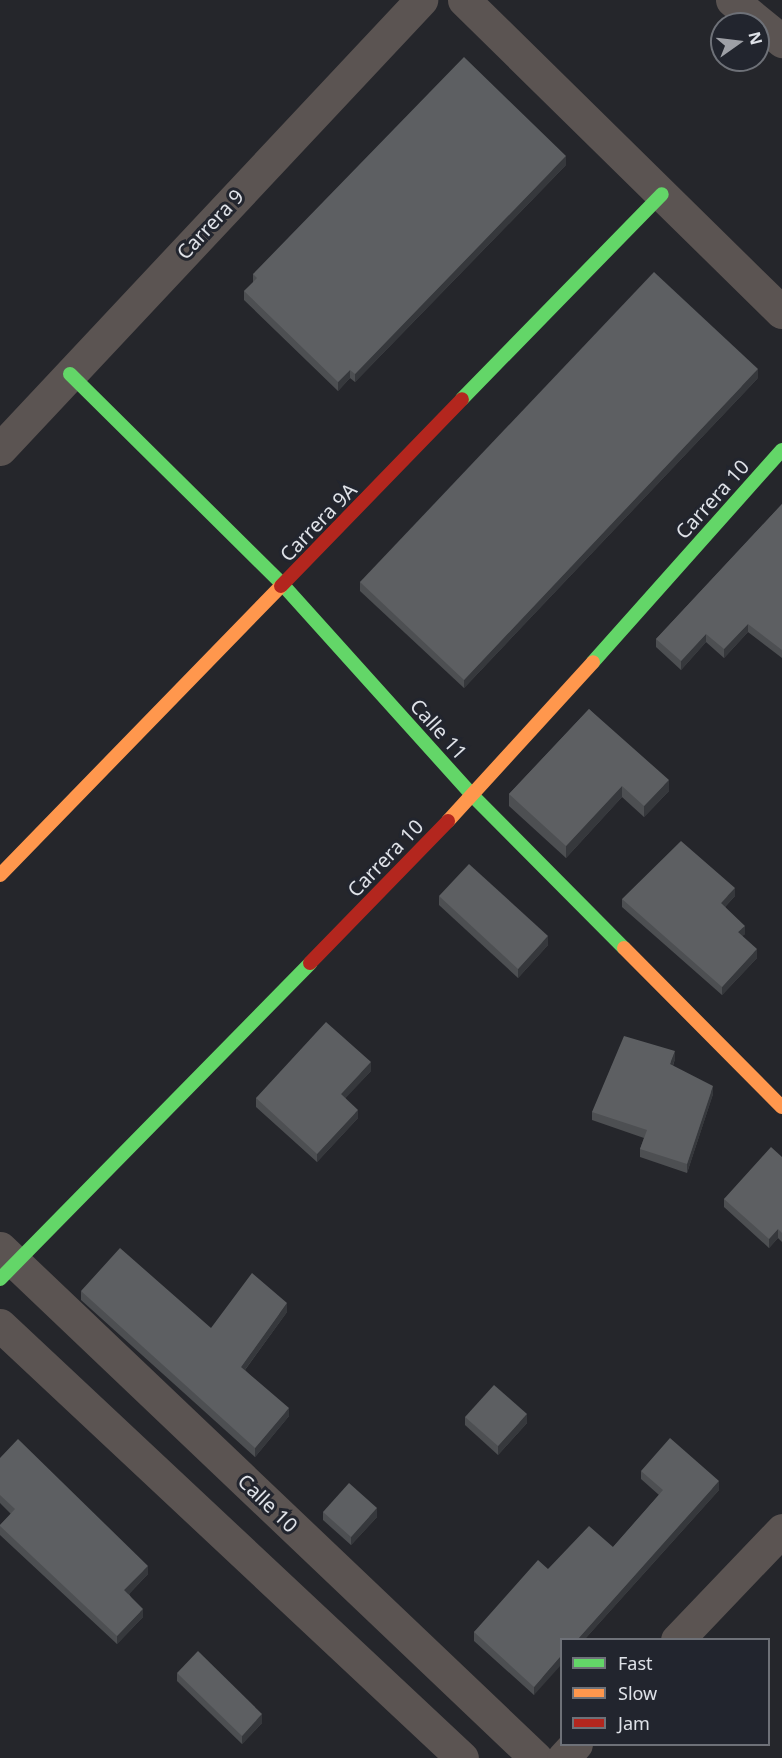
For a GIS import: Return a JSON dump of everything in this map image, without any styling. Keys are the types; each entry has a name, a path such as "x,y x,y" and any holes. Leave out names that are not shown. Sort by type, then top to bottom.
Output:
{"street":[{"name":"Carrera 9","path":"0,449 421,0"},
{"path":"464,0 782,312"},
{"path":"732,0 782,41"},
{"name":"Carrera 9A","path":"0,875 662,194"},
{"name":"Calle 11","path":"70,374 283,585 473,796 782,1107"},
{"name":"Carrera 10","path":"5,1263 473,796 782,450"},
{"name":"Calle 10","path":"5,1263 536,1758"},
{"path":"0,1325 462,1758"},
{"path":"679,1638 782,1530"},
{"path":"563,1758 574,1746"}],"building":[{"path":"464,57 566,156 355,374 350,370 338,382 244,291 257,278 253,274"},
{"path":"654,272 758,369 464,680 360,582"},
{"path":"782,504 782,650 748,624 724,649 706,634 681,661 656,639"},
{"path":"589,709 669,780 644,806 622,786 566,846 509,794"},
{"path":"681,841 735,888 721,903 745,926 738,932 757,949 722,987 622,899"},
{"path":"469,864 548,936 518,969 439,896"},
{"path":"326,1022 371,1062 341,1094 358,1110 317,1154 256,1098"},
{"path":"624,1036 675,1051 670,1064 713,1086 687,1164 640,1149 647,1130 592,1112"},
{"path":"771,1147 782,1157 782,1233 778,1229 769,1239 724,1199"},
{"path":"120,1248 211,1328 252,1273 287,1303 241,1367 289,1408 255,1448 81,1291"},
{"path":"494,1385 527,1414 498,1446 465,1417"},
{"path":"670,1438 719,1481 579,1638 560,1638 560,1657 534,1687 474,1632 538,1560 548,1569 589,1526 613,1547 663,1490 641,1471"},
{"path":"18,1439 148,1566 124,1590 143,1609 117,1636 0,1526 15,1509 0,1495 0,1458"},
{"path":"349,1483 377,1508 351,1537 323,1512"},
{"path":"198,1651 262,1714 242,1736 177,1673"}],"traffic: fast":[{"path":"462,399 662,194"},
{"path":"70,374 283,585 473,796 624,948"},
{"path":"593,662 782,450"},
{"path":"0,1279 310,963"}],"traffic: slow":[{"path":"0,875 281,586"},
{"path":"448,821 593,662"},
{"path":"624,948 782,1107"}],"traffic: jam":[{"path":"281,586 462,399"},
{"path":"310,963 448,821"}]}
